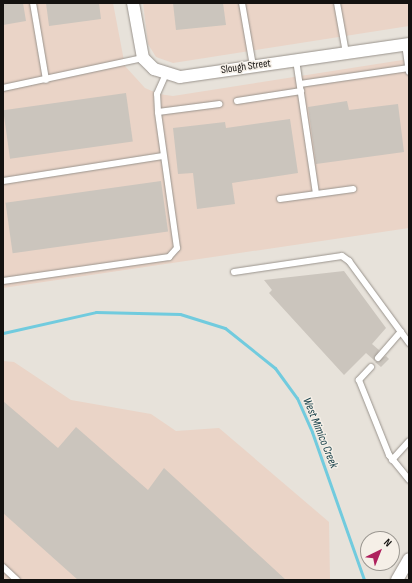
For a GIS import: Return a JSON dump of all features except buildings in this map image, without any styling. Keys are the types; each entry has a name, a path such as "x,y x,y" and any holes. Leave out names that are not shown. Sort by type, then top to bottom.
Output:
{"street":[{"path":"133,3 143,58"},
{"name":"Slough Street","path":"143,58 166,74 180,77 407,44"},
{"path":"399,578 409,559"}],"lane":[{"path":"33,3 46,80"},
{"path":"242,3 253,66"},
{"path":"337,3 346,53"},
{"path":"237,101 300,88 409,69 407,44"},
{"path":"3,88 143,58"},
{"path":"296,60 316,194"},
{"path":"3,281 169,257 177,248 158,112 157,94 166,74"},
{"path":"158,112 218,104"},
{"path":"3,181 163,156"},
{"path":"280,199 353,189"},
{"path":"234,272 342,256 349,261 409,343"},
{"path":"378,358 401,332"},
{"path":"371,367 359,380 392,460 409,480"},
{"path":"392,460 409,441"},
{"path":"3,567 17,580"}],"shaded area":[{"path":"3,3 113,3 125,66 145,88 159,94 173,96 409,59 409,228 3,288"},
{"path":"143,3 409,3 409,26 173,63 156,57 148,44"},
{"path":"3,361 14,362 71,400 151,414 176,431 219,428 329,522 330,580 3,580"}],"waterway":[{"name":"West Mimico Creek","path":"3,333 96,312 180,314 225,328 275,368 297,398 312,432 364,580"}]}
